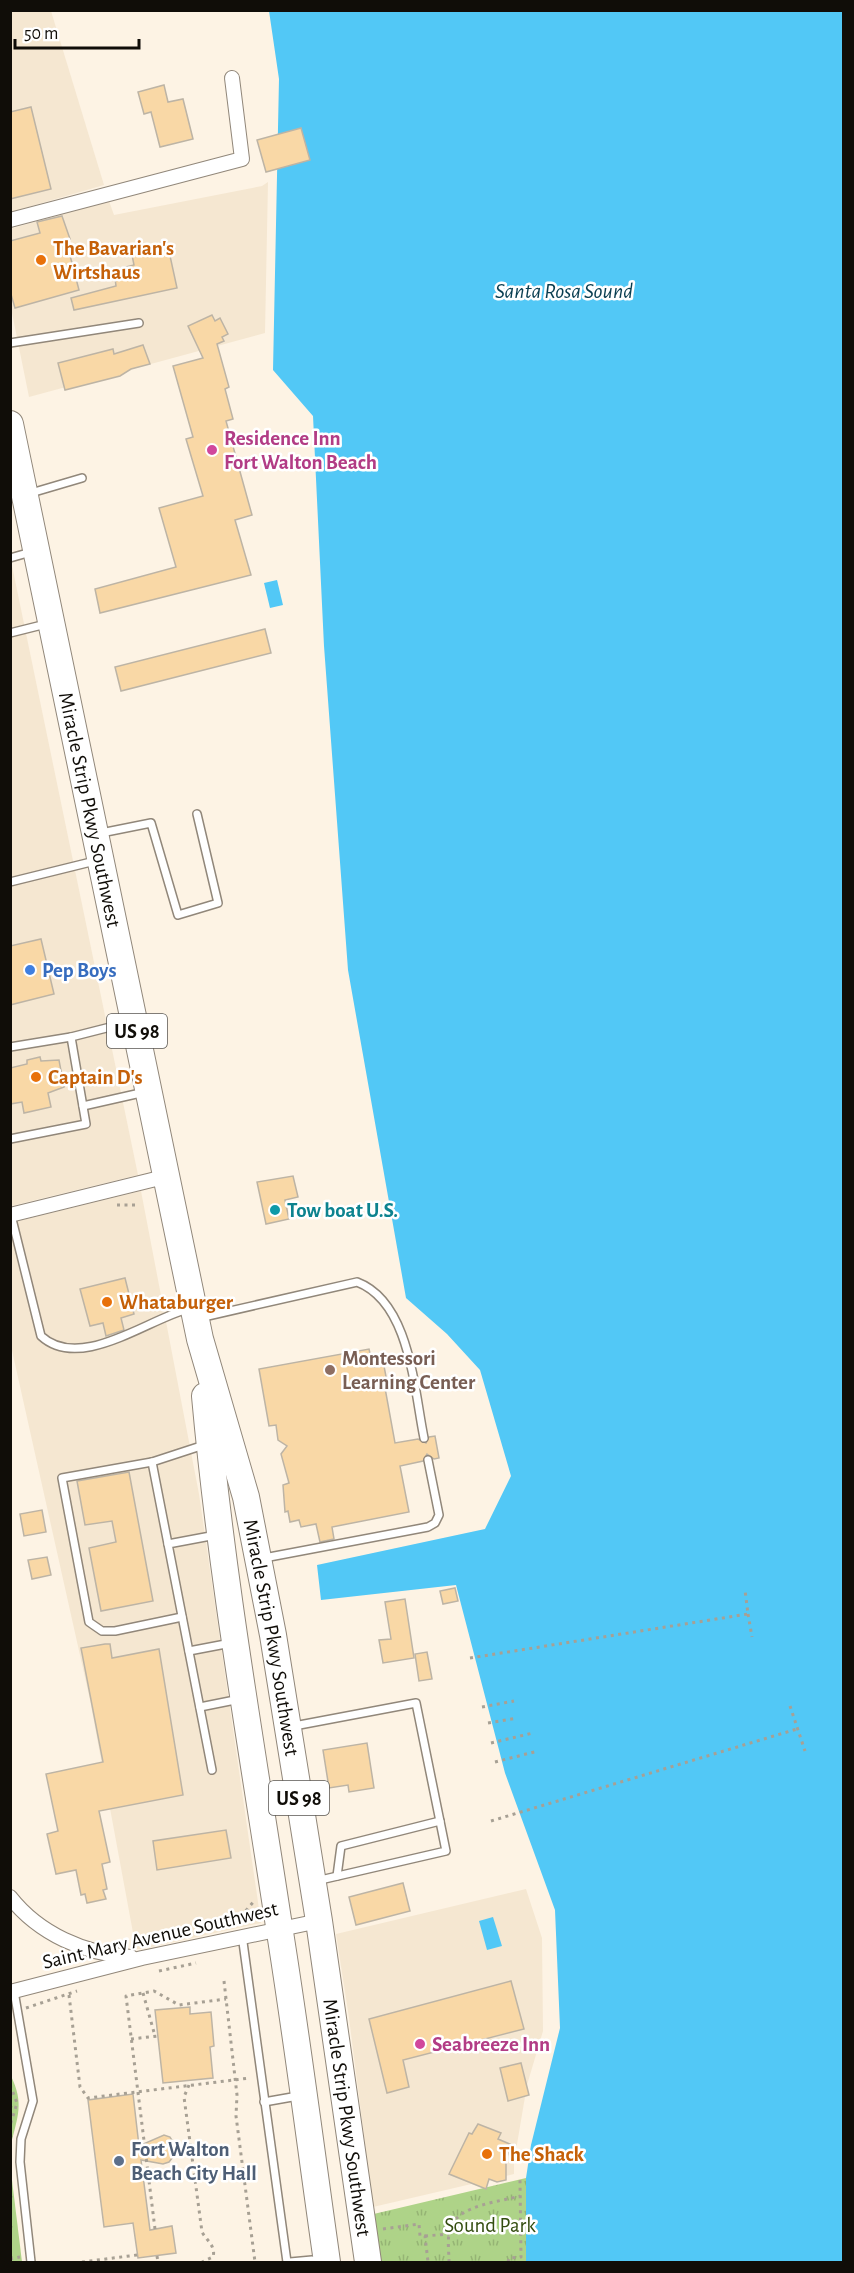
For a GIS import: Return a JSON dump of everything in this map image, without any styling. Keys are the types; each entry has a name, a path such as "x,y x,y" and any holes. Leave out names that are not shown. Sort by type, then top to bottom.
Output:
{"highway":[{"name":"US 98","path":"10,424 25,494"},
{"name":"Miracle Strip Pkwy Southwest","path":"25,494 168,1176 196,1322 233,1643 279,1928 327,2262"},
{"name":"Miracle Strip Pkwy Southwest","path":"196,1322 246,1497 288,1727 325,1879 319,1921 368,2262"}],"street":[{"path":"10,220 94,196 242,159 232,78"},
{"path":"11,1214 168,1176"},
{"path":"10,1897 38,1924 58,1938 83,1948 116,1956 142,1958"},
{"name":"Saint Mary Avenue Southwest","path":"12,1992 142,1958 242,1935 319,1921"}],"lane":[{"path":"10,343 139,323"},
{"path":"25,494 81,478"},
{"path":"10,558 36,551"},
{"path":"10,633 51,622"},
{"path":"96,834 151,823 178,915 218,903 197,814"},
{"path":"10,882 101,860"},
{"path":"10,1047 71,1037 135,1021"},
{"path":"10,1140 86,1124 71,1037"},
{"path":"83,1106 150,1091"},
{"path":"11,1214 41,1335 50,1344 64,1347 96,1345 128,1336 167,1314 196,1322 357,1282 373,1288 388,1308 405,1339 424,1438"},
{"path":"183,1617 115,1631 102,1631 89,1622 63,1478 152,1462 209,1443"},
{"path":"258,1559 428,1527 435,1523 438,1515 428,1460"},
{"path":"152,1462 212,1770"},
{"path":"168,1544 219,1534"},
{"path":"189,1651 233,1643"},
{"path":"200,1707 242,1699"},
{"path":"288,1727 416,1703 446,1851 325,1879"},
{"path":"325,1879 341,1846 440,1821"},
{"path":"242,1935 288,2262 312,2260 315,2262"},
{"path":"12,1992 33,2102 21,2139 20,2162 32,2262"},
{"path":"264,2102 303,2094"}],"path":[{"path":"745,1590 752,1637"},
{"path":"470,1658 748,1614"},
{"path":"482,1707 514,1701"},
{"path":"790,1706 805,1751"},
{"path":"488,1723 517,1718"},
{"path":"490,1821 797,1729"},
{"path":"491,1743 533,1733"},
{"path":"495,1762 538,1751"},
{"path":"230,1924 237,1921 253,1900 259,1897"},
{"path":"149,1973 178,1969 205,1960"},
{"path":"224,1981 235,2080 236,2116 255,2262"},
{"path":"17,2011 69,1995 84,1987"},
{"path":"155,2229 126,1996 154,1991 179,2005 226,1999"},
{"path":"131,2039 157,2036 143,1993"},
{"path":"69,1995 80,2087 88,2098 261,2076"},
{"path":"10,2085 17,2103 10,2126"},
{"path":"189,2085 184,2097 202,2232 214,2252 213,2257 202,2262"},
{"path":"508,2262 509,2259 521,2258 520,2180"},
{"path":"449,2262 449,2234 458,2216 466,2211 520,2196"},
{"path":"10,2217 10,2229"},
{"path":"378,2229 419,2224 420,2236 449,2234"},
{"path":"425,2236 428,2262"},
{"path":"82,2262 137,2254"},
{"path":"157,2256 158,2262"}],"shaded area":[{"path":"11,11 51,11 104,185 11,212"},
{"path":"268,182 265,333 29,397 11,308 10,229 109,201 114,215 262,186"},
{"path":"10,556 138,1175 11,1206 10,1206"},
{"path":"141,1191 199,1494 261,1923 136,1949 90,1700 11,1346 10,1223"},
{"path":"526,1889 542,1938 543,2031 527,2085 514,2174 373,2207 336,1934"}],"green space":[{"path":"11,2076 19,2102 18,2117 11,2144"},
{"path":"11,2172 22,2262 11,2262"},
{"name":"Sound Park","path":"526,2178 526,2262 367,2262 361,2217"}],"water":[{"name":"Santa Rosa Sound","path":"269,11 843,11 843,2262 526,2262 526,2178 531,2145 560,2028 555,1910 505,1773 456,1585 321,1600 317,1565 485,1529 511,1476 480,1370 447,1334 406,1298 348,970 324,646 313,416 273,370 279,79"},
{"path":"277,580 283,605 270,608 264,583"},
{"path":"493,1917 502,1946 487,1950 479,1921"}],"building":[{"path":"164,85 168,102 183,99 193,139 160,147 151,112 144,114 138,92"},
{"path":"31,107 51,189 10,199 10,112"},
{"path":"301,128 310,160 266,172 257,140"},
{"name":"The Bavarian's Wirtshaus","path":"62,216 70,239 66,240 79,290 15,308 10,291 10,241 40,233 37,222"},
{"path":"167,242 177,288 74,310 71,298 116,286 114,270 134,265 131,250"},
{"path":"212,315 215,321 220,318 228,334 222,337 224,341 217,344 229,387 225,389 233,419 226,421 252,515 235,520 251,575 100,613 95,589 176,567 159,508 203,496 186,439 193,437 173,366 203,358 188,326"},
{"path":"143,345 150,364 131,369 120,376 65,390 58,363 113,349 114,354"},
{"path":"265,629 271,653 121,691 115,667"},
{"name":"Pep Boys","path":"41,939 54,994 10,1005 10,946"},
{"name":"Captain D's","path":"40,1057 41,1061 59,1060 64,1087 48,1093 51,1107 24,1113 22,1102 10,1104 10,1068 27,1064 27,1060"},
{"name":"Tow boat U.S.","path":"293,1176 298,1197 285,1200 289,1219 266,1224 257,1182"},
{"name":"Whataburger","path":"125,1278 134,1314 121,1318 124,1330 106,1336 103,1323 90,1326 80,1289"},
{"path":"369,1349 373,1367 384,1366 388,1387 385,1388 395,1443 418,1439 426,1443 429,1437 435,1436 439,1458 434,1459 427,1454 423,1461 400,1466 409,1512 332,1527 334,1539 320,1542 316,1524 301,1527 299,1520 290,1522 288,1511 285,1512 283,1485 289,1483 281,1454 287,1446 278,1440 276,1425 269,1426 259,1369"},
{"path":"129,1472 153,1601 101,1611 89,1548 116,1542 112,1521 85,1525 77,1481"},
{"path":"42,1510 46,1532 24,1536 20,1514"},
{"path":"47,1557 51,1575 32,1579 28,1560"},
{"path":"455,1588 458,1601 443,1604 440,1591"},
{"path":"405,1599 414,1658 383,1663 379,1640 391,1639 385,1602"},
{"path":"110,1644 112,1658 159,1649 183,1795 99,1811 110,1862 102,1864 107,1889 103,1890 106,1899 87,1903 85,1894 81,1895 76,1870 56,1874 47,1834 58,1831 46,1774 103,1762 81,1648"},
{"path":"427,1652 432,1679 419,1681 415,1654"},
{"path":"367,1743 374,1788 349,1792 348,1785 329,1788 323,1750"},
{"path":"226,1830 231,1858 157,1870 153,1841"},
{"path":"403,1883 410,1911 356,1925 349,1897"},
{"name":"Seabreeze Inn","path":"511,1981 524,2029 403,2060 409,2087 387,2093 369,2019"},
{"path":"190,2007 190,2014 211,2012 214,2046 210,2047 213,2078 163,2083 155,2010"},
{"path":"521,2063 529,2095 508,2101 500,2068"},
{"name":"Fort Walton Beach City Hall","path":"133,2094 139,2146 164,2135 170,2137 176,2147 176,2153 169,2162 163,2164 141,2160 150,2230 172,2226 176,2253 138,2258 133,2223 104,2227 88,2100"},
{"name":"The Shack","path":"478,2124 501,2133 498,2139 512,2145 506,2159 506,2180 497,2182 489,2179 486,2189 449,2174 469,2133 472,2134"}],"place":[{"name":"The Bavarian's Wirtshaus","path":"41,260"},
{"name":"Residence Inn Fort Walton Beach","path":"212,450"},
{"name":"Pep Boys","path":"30,970"},
{"name":"Captain D's","path":"36,1077"},
{"name":"Tow boat U.S.","path":"275,1210"},
{"name":"Whataburger","path":"107,1302"},
{"name":"Montessori Learning Center","path":"330,1370"},
{"name":"Seabreeze Inn","path":"420,2044"},
{"name":"The Shack","path":"487,2154"},
{"name":"Fort Walton Beach City Hall","path":"119,2161"}]}
